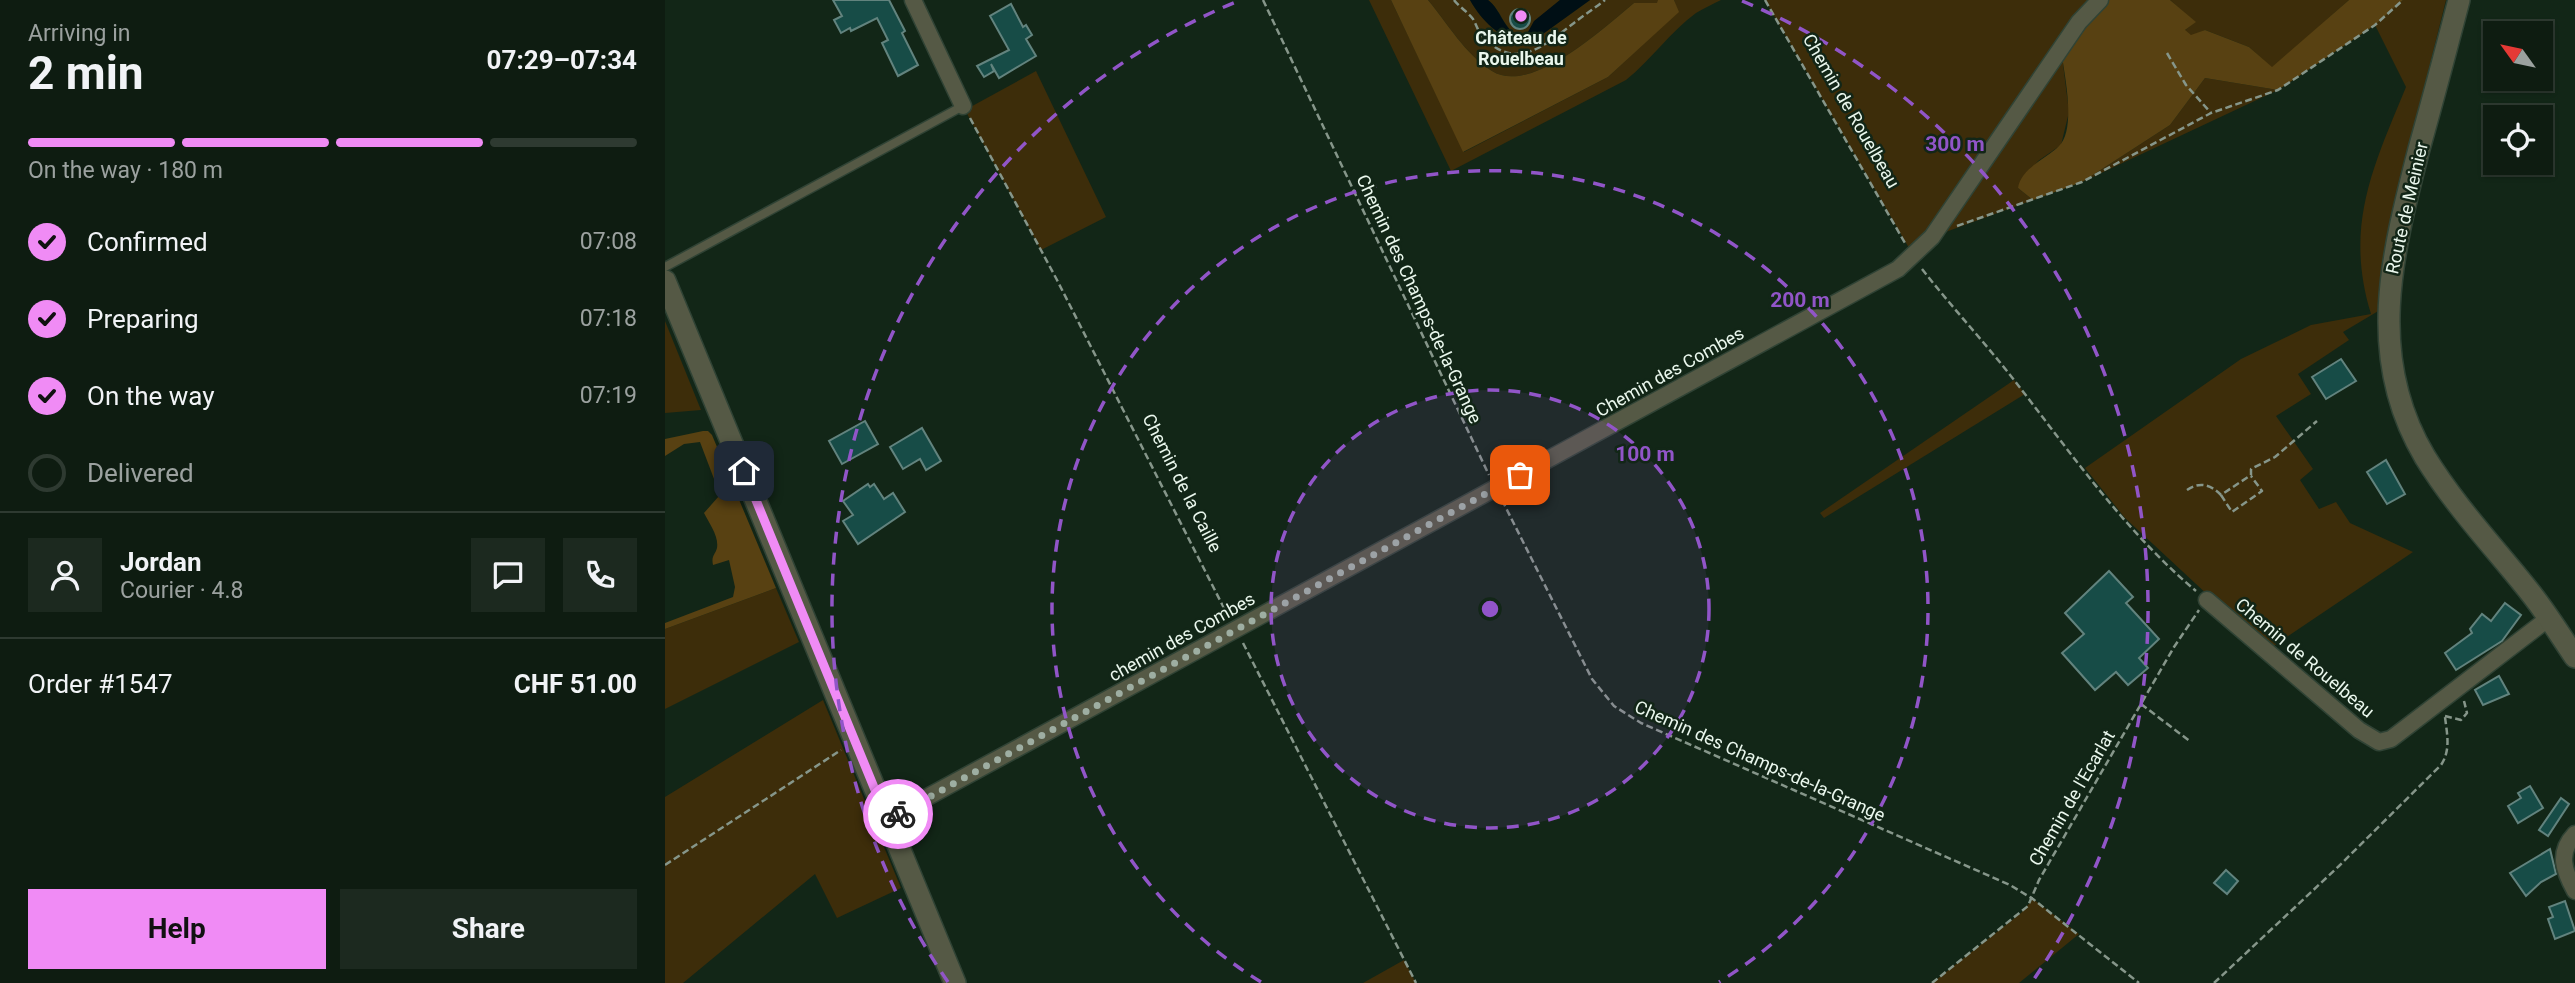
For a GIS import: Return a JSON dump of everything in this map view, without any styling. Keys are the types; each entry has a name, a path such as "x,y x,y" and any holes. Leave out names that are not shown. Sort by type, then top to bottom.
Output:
{"street":[{"path":"913,0 963,106"},
{"name":"Chemin des Combes","path":"1495,488 1907,263 1945,219 2079,22 2100,0"},
{"name":"Route de Meinier","path":"2459,0 2393,257 2388,312 2391,363 2401,405 2430,464 2461,509 2549,618 2575,657"},
{"path":"665,281 955,983"},
{"name":"chemin des Combes","path":"887,819 1495,488"},
{"name":"Chemin de Rouelbeau","path":"2207,600 2372,740 2379,742 2391,738 2549,618"},
{"path":"2575,834 2568,842 2563,858 2566,874 2575,891"}],"lane":[{"path":"665,267 963,106"}],"path":[{"name":"Chemin des Champs-de-la-Grange","path":"1263,0 1495,488 1599,690 1615,706 1641,723 2010,885 2033,899 2140,983"},
{"path":"1454,0 1473,19 1482,36 1496,48 1523,54 1547,44 1605,0"},
{"name":"Chemin de Rouelbeau","path":"1765,0 1904,241"},
{"path":"1945,219 1952,225 1959,226 2082,182 2211,114 2278,90 2375,24 2403,0"},
{"path":"2167,53 2186,85 2211,114"},
{"name":"Chemin de la Caille","path":"963,106 1057,280 1416,983"},
{"path":"1924,271 2106,499 2149,547 2194,590"},
{"path":"2187,489 2205,485 2221,495 2232,512 2262,491 2251,475 2251,469 2275,457 2318,421"},
{"path":"2221,495 2251,475"},
{"name":"Chemin de l'Ecarlat","path":"1932,983 2021,912 2033,899 2039,880 2141,704 2188,624 2207,600"},
{"path":"2214,983 2441,765 2447,754 2445,716 2461,720 2467,713 2456,689"},
{"path":"2141,704 2191,742"},
{"path":"665,865 855,740"}],"shaded area":[{"path":"1369,0 1391,0 1464,152 1608,77 1678,12 1674,0 1721,0 1699,11 1687,21 1626,80 1451,171"},
{"path":"1391,0 1428,0 1473,56 1492,71 1508,76 1527,74 1567,55 1634,3 1674,0 1679,12 1608,77 1463,152"},
{"path":"1428,0 1470,0 1492,27 1521,46 1540,36 1590,0 1658,0 1658,3 1634,3 1567,55 1527,74 1508,76 1492,71 1473,56"},
{"path":"1470,0 1488,0 1508,28 1517,35 1528,32 1534,21 1560,0 1590,0 1540,36 1521,46 1492,27"},
{"path":"1488,0 1560,0 1535,21 1528,32 1517,35 1508,28"},
{"path":"1765,0 2093,0 1924,237 1909,248"},
{"path":"2106,0 2170,0 2196,22 2185,30 2191,35 2205,30 2249,47 2272,67 2349,0 2403,0 2375,25 2278,90 2205,78 2170,125 2082,182 2033,200 2018,188 2020,181 2029,169 2059,146 2067,128 2068,103 2062,56"},
{"path":"2170,0 2349,0 2272,68 2249,47 2205,30 2192,36 2184,31 2195,22"},
{"path":"2403,0 2446,0 2425,84 2429,84 2380,310 2343,332 2349,340 2298,374 2311,394 2276,416 2313,469 2300,480 2319,509 2336,502 2350,523 2413,552 2272,647 2210,597 2125,518 2085,468 2241,359 2311,325 2371,314 2363,282 2360,253 2366,197 2373,171 2406,87 2375,25"},
{"path":"2062,56 2069,112 2061,145 2038,161 2018,188 2033,200 1943,233"},
{"path":"1036,71 1106,217 1041,250 965,110"},
{"path":"2205,78 2278,90 2082,182 2170,125"},
{"path":"665,321 701,410 665,413"},
{"path":"2014,380 2025,394 1824,518 1820,513"},
{"path":"703,431 712,435 776,588 665,629 665,623 733,597 735,587 729,560 713,565 717,539 704,513 719,496 719,492 700,442 684,444 665,456 665,439"},
{"path":"776,588 799,642 665,709 665,629"},
{"path":"823,700 901,888 837,918 815,874 683,983 665,983 665,797"},
{"path":"2033,899 2079,934 2019,983 1932,983 2021,913"},
{"path":"1404,960 1416,983 1363,983"}],"building":[{"path":"833,0 889,0 918,65 898,76 882,43 888,40 877,18 841,33 834,20 842,16"},
{"path":"1011,4 1023,27 1026,25 1032,35 1026,39 1036,56 999,78 991,64 994,71 984,77 977,66 1009,50 990,16"},
{"path":"1520,9 1527,12 1530,19 1527,26 1520,29 1513,26 1510,19 1513,12"},
{"path":"2341,359 2356,381 2326,399 2312,377"},
{"path":"865,421 878,444 842,464 829,441"},
{"path":"922,428 941,461 926,470 920,459 903,469 890,447"},
{"path":"2386,460 2405,494 2387,504 2367,472"},
{"path":"868,484 870,487 874,484 884,499 893,493 905,512 858,544 843,521 853,515 843,501"},
{"path":"2109,571 2133,597 2126,603 2159,639 2139,658 2148,668 2128,685 2116,672 2095,690 2062,653 2084,634 2065,613"},
{"path":"2505,603 2521,615 2502,641 2456,670 2445,653 2472,633 2470,629 2482,614 2491,621"},
{"path":"2499,676 2509,694 2483,705 2475,690"},
{"path":"2530,786 2543,808 2518,823 2508,806 2521,798 2518,793"},
{"path":"2561,798 2569,804 2548,836 2539,830"},
{"path":"2550,849 2556,874 2541,882 2526,896 2510,873"},
{"path":"2226,870 2238,881 2227,894 2214,883"},
{"path":"2565,901 2575,931 2555,939 2548,919 2553,917 2549,907"}],"way so far":[{"path":"898,814 1520,475"}],"place":[{"name":"Château de Rouelbeau","path":"1521,16"}],"route":[{"path":"744,471 887,819 898,814"}]}
